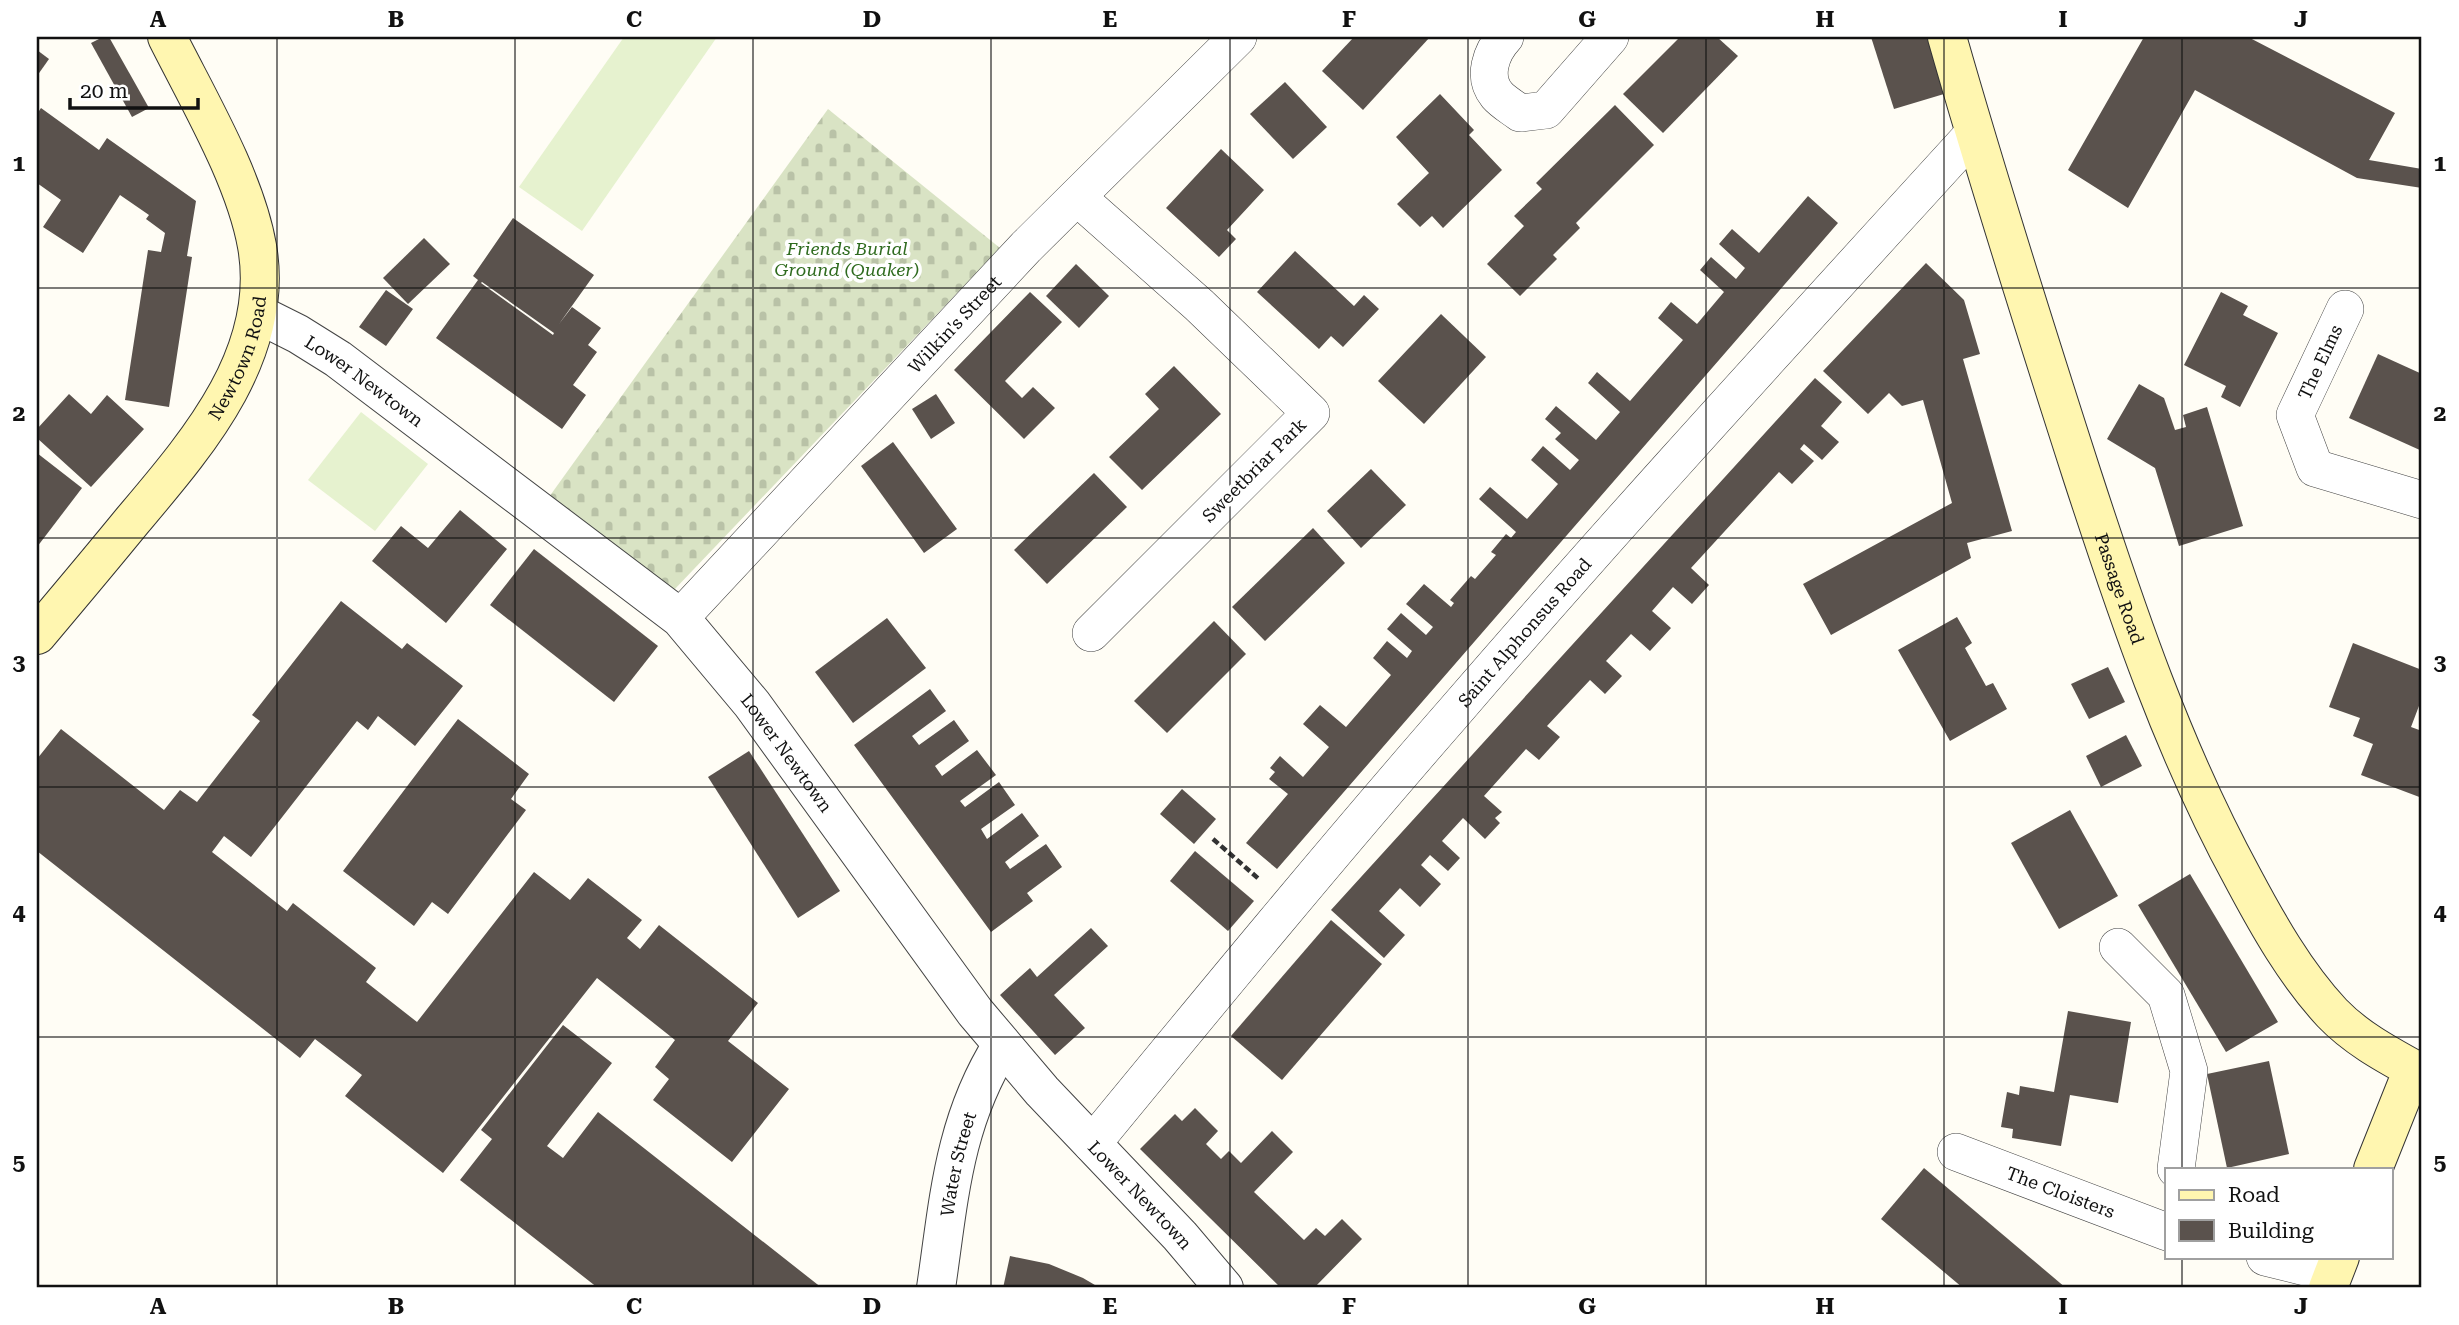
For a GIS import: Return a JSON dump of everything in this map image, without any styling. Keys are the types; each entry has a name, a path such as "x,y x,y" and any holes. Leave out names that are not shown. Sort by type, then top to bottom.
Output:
{"main road":[{"name":"Newtown Road","path":"37,635 198,439 233,380 249,344 258,314 261,279 249,214 236,178 167,37"},
{"name":"Passage Road","path":"1947,37 1974,133 2113,572 2194,783 2255,900 2291,961 2313,991 2334,1015 2384,1053 2418,1058"},
{"path":"2374,1168 2418,1058"}],"street":[{"name":"Wilkin's Street","path":"680,618 1026,247 1237,37"},
{"path":"1505,37 1498,44 1488,68 1495,93 1520,113 1546,110 1609,37"},
{"name":"Saint Alphonsus Road","path":"1093,1144 1289,905 1583,565 1974,133"},
{"name":"Sweetbriar Park","path":"1077,197 1199,305 1311,413 1091,633"},
{"name":"The Elms","path":"2345,309 2295,415 2315,468 2422,500"},
{"name":"Lower Newtown","path":"258,314 298,334 338,359 680,618 746,695 967,1002 1002,1045 1180,1236 1224,1288"},
{"path":"2118,947 2166,995 2189,1071 2176,1168"},
{"name":"Water Street","path":"936,1288 958,1143 974,1095 1002,1045"},
{"name":"The Cloisters","path":"1956,1152 2165,1231"},
{"path":"2269,1258 2334,1273"}],"path":[{"path":"1213,839 1289,905"}],"green space":[{"path":"624,37 717,37 582,231 519,187"},
{"name":"Friends Burial Ground (Quaker)","path":"828,109 1000,248 673,591 549,497"},
{"path":"361,412 428,464 375,531 308,480"}],"building":[{"path":"109,37 149,108 132,117 91,43"},
{"path":"1354,37 1430,37 1363,110 1322,71"},
{"path":"1680,37 1717,37 1738,56 1663,133 1623,94"},
{"path":"1871,37 1927,37 1944,94 1894,109"},
{"path":"2144,37 2248,37 2395,113 2369,160 2422,169 2422,188 2357,178 2195,90 2128,208 2068,170"},
{"path":"37,50 49,59 37,76"},
{"path":"1285,82 1327,127 1293,159 1250,114"},
{"path":"1440,94 1474,130 1469,135 1502,170 1443,228 1432,216 1420,227 1397,204 1429,173 1396,137"},
{"path":"1615,105 1654,145 1576,223 1580,228 1553,255 1557,259 1520,296 1487,264 1524,226 1514,216 1542,189 1536,183"},
{"path":"41,108 99,150 107,138 196,201 187,256 192,257 169,407 125,400 148,250 161,252 165,233 146,219 149,215 120,195 83,253 43,227 61,200 37,183 37,114"},
{"path":"1221,149 1264,190 1227,230 1236,239 1219,257 1166,208"},
{"path":"1808,196 1838,223 1277,869 1246,843 1288,794 1269,779 1275,772 1270,768 1280,756 1303,777 1329,747 1303,724 1320,705 1346,727 1391,675 1373,658 1387,641 1407,658 1412,651 1387,629 1401,613 1426,635 1433,627 1406,604 1424,584 1451,607 1454,603 1450,600 1471,576 1475,579 1496,555 1491,552 1506,534 1511,538 1516,532 1479,499 1490,487 1527,519 1558,484 1531,460 1543,446 1570,470 1579,460 1555,439 1561,433 1545,419 1556,406 1596,440 1620,412 1588,383 1597,372 1630,401 1683,340 1658,318 1671,302 1697,324 1724,292 1700,270 1711,257 1736,279 1745,268 1719,244 1732,229 1759,253"},
{"path":"513,218 594,275 559,324 572,307 601,328 588,345 597,352 573,385 586,395 562,429 436,338 478,280 473,276","holes":["482,282 554,333 553,335 481,283"]},
{"path":"424,238 450,264 408,304 383,278"},
{"path":"1295,251 1354,306 1364,295 1379,309 1343,347 1331,336 1319,349 1257,292"},
{"path":"1926,263 1964,300 1980,354 1963,359 2012,531 1967,543 1971,558 1831,635 1803,584 1952,503 1923,400 1902,406 1889,393 1868,414 1823,371"},
{"path":"1076,264 1109,296 1079,328 1046,296"},
{"path":"386,290 413,309 386,346 359,327"},
{"path":"1030,292 1062,322 1005,381 1022,398 1033,387 1055,408 1024,439 954,370"},
{"path":"2221,292 2248,306 2243,315 2278,333 2240,407 2221,397 2226,386 2184,365"},
{"path":"1441,314 1486,357 1424,424 1378,381"},
{"path":"2378,354 2422,374 2422,451 2349,418"},
{"path":"1174,366 1221,414 1142,490 1109,457 1159,409 1145,394"},
{"path":"1815,378 1842,402 1821,426 1839,442 1822,460 1804,444 1800,449 1814,461 1792,484 1779,472 1691,568 1709,585 1692,604 1673,587 1652,611 1671,628 1650,651 1631,634 1606,661 1622,676 1605,694 1590,680 1547,726 1560,737 1539,760 1526,749 1484,796 1502,812 1495,818 1500,823 1485,839 1463,818 1442,841 1460,858 1448,871 1430,855 1421,865 1441,884 1420,907 1400,888 1379,911 1405,935 1384,958 1331,910"},
{"path":"2139,384 2164,398 2175,430 2186,427 2183,415 2207,407 2243,526 2179,546 2155,468 2107,439"},
{"path":"69,394 91,414 107,395 144,429 91,487 37,438 37,429"},
{"path":"936,394 955,423 931,439 912,409"},
{"path":"893,442 957,529 924,553 861,466"},
{"path":"37,453 82,488 37,547"},
{"path":"1371,469 1406,505 1361,548 1327,511"},
{"path":"1094,473 1127,507 1047,584 1014,550"},
{"path":"460,510 507,549 446,623 372,561 401,526 428,548"},
{"path":"1313,528 1345,563 1265,641 1232,607"},
{"path":"534,549 658,646 614,702 490,605"},
{"path":"341,601 402,649 407,643 463,686 415,746 378,716 368,730 357,721 251,857 224,836 212,852 287,911 293,903 376,968 366,982 417,1022 534,872 570,900 588,878 642,920 627,938 640,949 659,925 758,1003 728,1041 789,1089 732,1162 653,1100 669,1079 655,1067 675,1040 597,978 443,1173 345,1096 362,1075 315,1039 300,1058 37,851 37,759 61,729 164,810 180,790 197,802 260,721 252,715"},
{"path":"1957,617 1972,643 1965,648 1986,686 1993,683 2007,709 1950,741 1898,650"},
{"path":"887,618 926,668 853,723 815,672"},
{"path":"1214,621 1246,654 1167,733 1134,701"},
{"path":"2353,643 2422,670 2422,698 2411,727 2422,731 2422,798 2361,775 2373,744 2353,736 2360,718 2329,707"},
{"path":"2108,667 2125,702 2089,719 2071,684"},
{"path":"930,689 946,711 912,736 919,745 954,720 969,741 935,766 942,776 977,750 996,775 960,801 965,807 999,782 1015,805 981,829 987,839 1022,813 1039,836 1005,862 1010,869 1046,844 1062,867 1027,893 1033,901 991,932 854,745"},
{"path":"458,719 529,774 511,799 526,810 448,914 432,902 414,926 343,871"},
{"path":"2126,735 2142,766 2101,787 2086,756"},
{"path":"749,751 840,891 798,918 708,777"},
{"path":"1182,789 1216,819 1194,844 1160,814"},
{"path":"2070,810 2118,896 2059,929 2011,843"},
{"path":"1195,851 1254,901 1228,931 1170,881"},
{"path":"2190,874 2278,1022 2226,1052 2138,905"},
{"path":"1331,920 1382,964 1282,1080 1231,1036"},
{"path":"1091,928 1108,946 1054,995 1085,1028 1055,1055 1000,995 1030,968 1037,977"},
{"path":"2068,1011 2131,1022 2118,1103 2070,1095 2061,1146 2012,1138 2013,1129 2001,1127 2007,1092 2019,1095 2020,1086 2054,1092"},
{"path":"563,1025 612,1063 547,1146 563,1158 598,1112 822,1288 598,1288 460,1180 492,1139 481,1130"},
{"path":"2269,1061 2289,1154 2227,1168 2207,1074"},
{"path":"1195,1108 1218,1131 1206,1144 1221,1159 1229,1151 1241,1163 1272,1131 1293,1152 1254,1192 1304,1240 1316,1228 1325,1236 1342,1219 1362,1239 1314,1288 1281,1288 1140,1149 1175,1114 1182,1121"},
{"path":"1924,1168 2066,1288 1963,1288 1881,1219"},
{"path":"1010,1256 1049,1264 1100,1288 1003,1288"}]}
